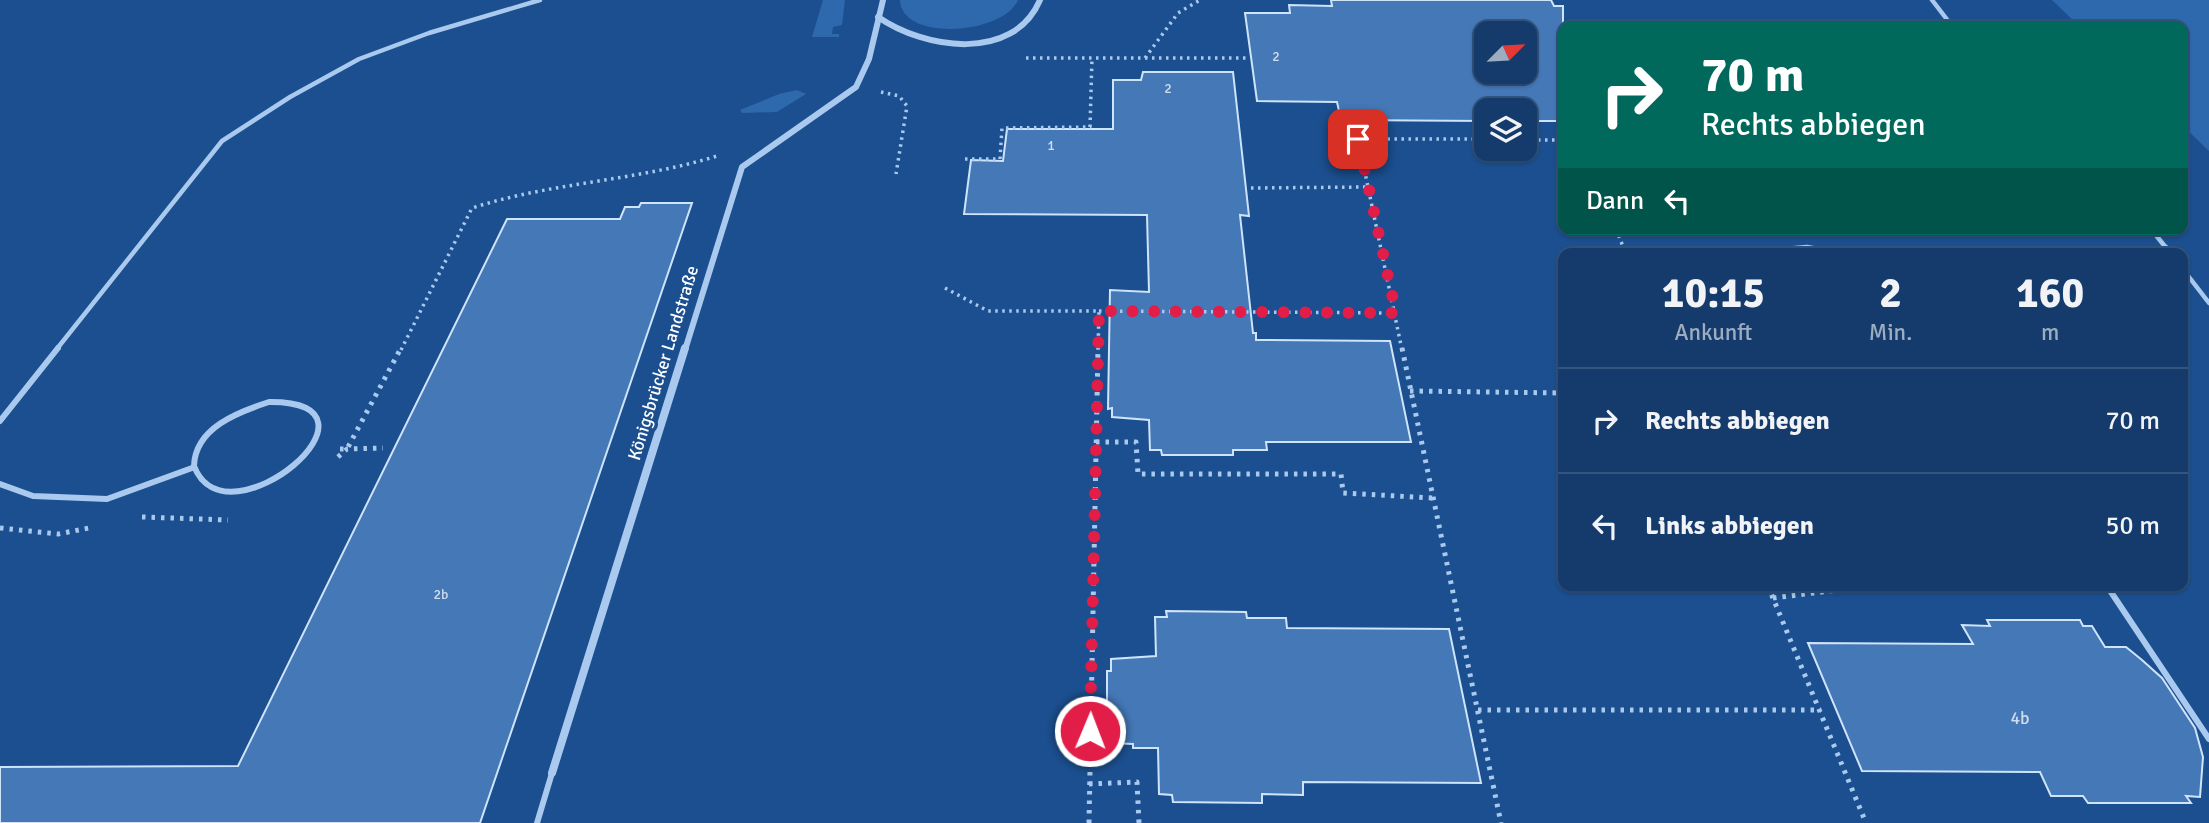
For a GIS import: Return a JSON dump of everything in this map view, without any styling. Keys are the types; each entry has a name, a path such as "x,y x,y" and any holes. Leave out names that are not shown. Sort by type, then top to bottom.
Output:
{"street":[{"path":"856,87 867,67 883,0"},
{"path":"878,17 897,30 922,39 955,43 981,41 998,38 1024,27 1032,19 1040,0"},
{"name":"Königsbrücker Landstraße","path":"552,773 742,167 856,87"}],"lane":[{"path":"0,421 222,141 290,97 359,59 429,33 540,0"},
{"path":"1931,0 1948,21"},
{"path":"2156,235 2166,247"},
{"path":"2188,276 2209,303"},
{"path":"269,402 290,402 307,407 317,417 318,432 312,449 298,464 278,478 256,487 232,491 212,489 199,481 192,468 194,452 205,436 234,415 269,402"},
{"path":"0,484 33,496 107,499 192,468"},
{"path":"2110,591 2209,739"},
{"path":"537,823 552,773"}],"path":[{"path":"1145,58 1178,13 1199,0"},
{"path":"1021,58 1248,58"},
{"path":"965,159 1000,159 1002,128 1090,127 1093,58"},
{"path":"856,87 899,96 905,101 907,106 896,174"},
{"path":"1474,139 1358,139 1501,823"},
{"path":"1537,139 1558,140"},
{"path":"330,465 347,449 376,399 472,208 511,195 632,178 686,167 725,153"},
{"path":"1251,188 1369,187"},
{"path":"945,288 988,311 1396,313"},
{"path":"1089,823 1099,311"},
{"path":"1410,391 1558,393"},
{"path":"1096,442 1136,442 1138,474 1341,474 1343,494 1433,498"},
{"path":"312,449 383,448"},
{"path":"130,520 142,517 218,521 230,519"},
{"path":"0,528 58,534 94,527"},
{"path":"1770,591 1866,823"},
{"path":"1773,598 1830,591"},
{"path":"1478,710 1821,710"},
{"path":"1089,784 1137,782 1139,823"}],"shaded area":[{"path":"823,0 845,0 842,25 833,27 832,34 839,34 839,37 812,37"},
{"path":"900,0 1018,0 1009,12 993,21 954,29 934,28 917,23 905,13"},
{"path":"2052,0 2209,0 2209,151 2188,131 2188,21 2074,21"},
{"path":"797,90 806,94 777,112 742,113 740,110 779,94"}],"building":[{"path":"1331,0 1551,0 1554,6 1563,6 1563,21 1558,21 1558,121 1537,121 1537,98 1474,98 1474,121 1341,120 1337,102 1257,101 1245,13 1290,13 1289,5 1332,6"},
{"path":"1143,72 1233,72 1249,216 1240,215 1256,340 1390,341 1411,442 1266,442 1267,450 1233,450 1233,455 1162,455 1161,450 1150,450 1149,420 1112,417 1112,408 1108,409 1110,290 1149,292 1147,215 964,214 971,160 1003,161 1007,129 1113,129 1113,80 1141,80"},
{"path":"641,203 692,203 480,823 0,823 0,767 238,766 507,219 620,219 625,207 639,207"},
{"path":"1166,611 1246,612 1247,618 1286,618 1287,628 1449,629 1481,783 1303,782 1303,795 1262,794 1262,803 1173,802 1172,795 1159,794 1158,748 1133,748 1133,744 1111,743 1111,731 1107,731 1107,671 1111,671 1111,659 1156,656 1155,617 1167,617"},
{"path":"1987,620 2080,620 2083,626 2092,626 2105,647 2126,647 2142,660 2162,678 2195,728 2203,757 2200,797 2186,796 2191,803 2088,803 2083,796 2051,796 2040,772 1862,771 1808,643 1973,644 1962,625 1990,626"}],"route":[{"path":"1090,731 1099,311 1153,314 1396,313 1358,139"}]}
